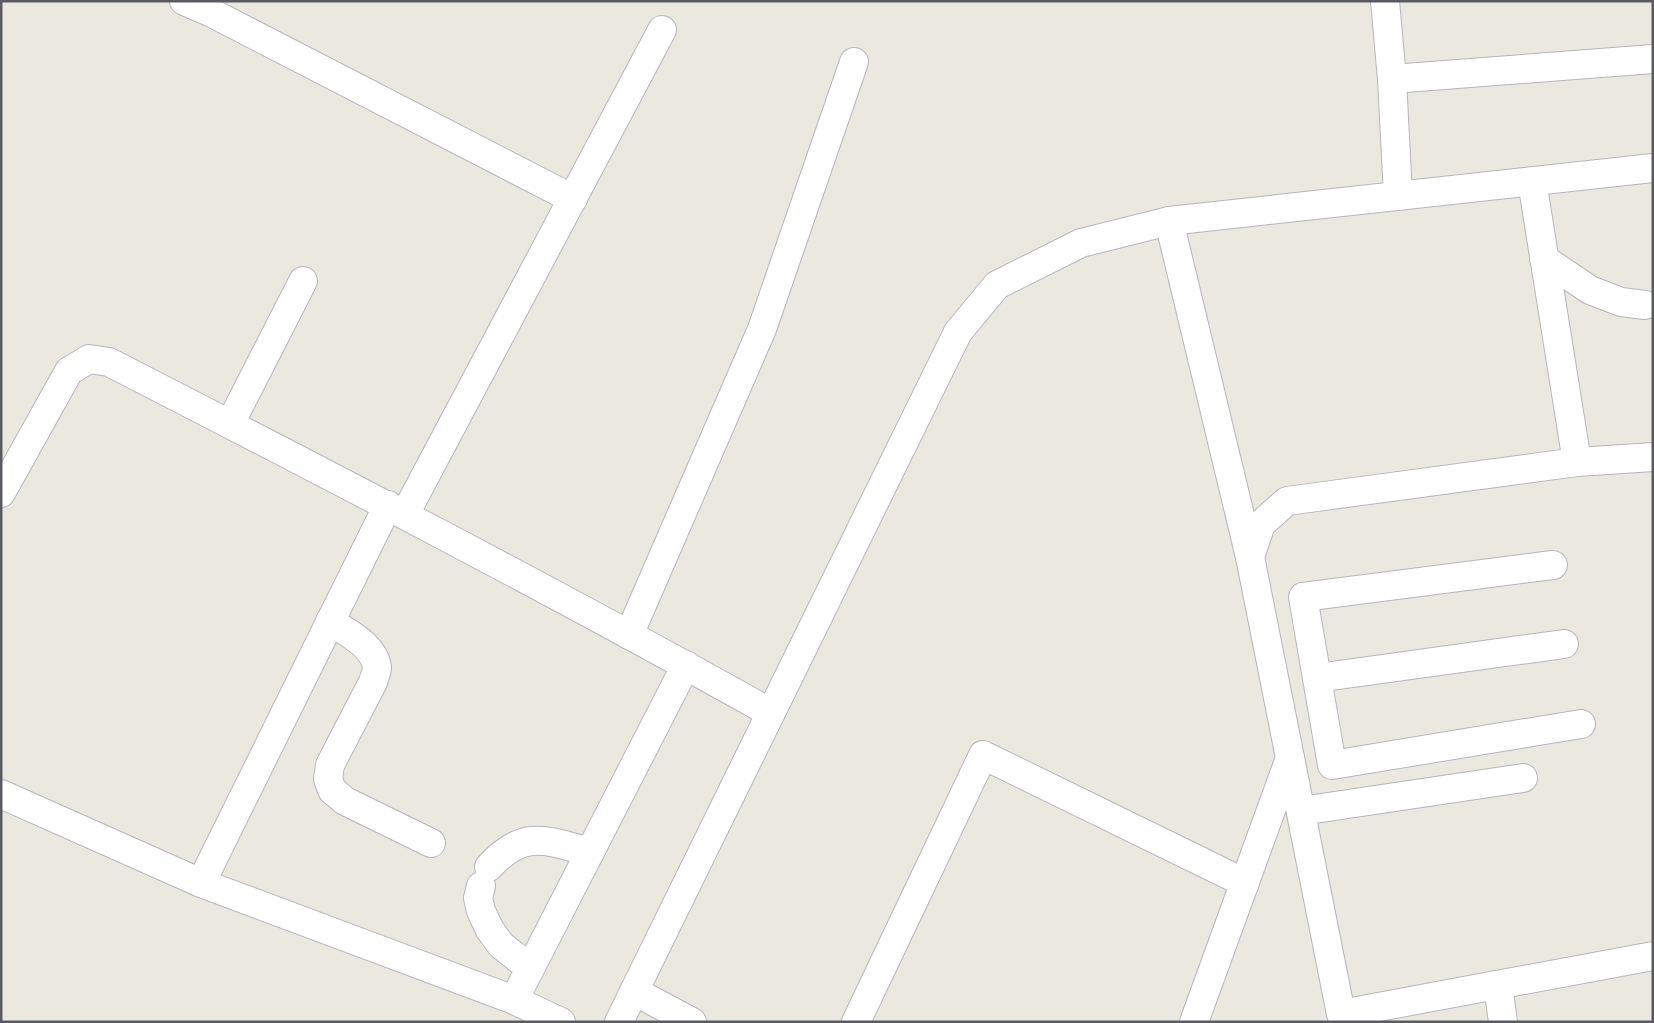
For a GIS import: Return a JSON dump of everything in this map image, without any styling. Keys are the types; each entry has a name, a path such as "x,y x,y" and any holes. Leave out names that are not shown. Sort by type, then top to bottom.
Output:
{"street":[{"path":"184,1 221,17 573,199"},
{"path":"1385,1 1392,79 1398,196"},
{"path":"201,883 330,620 396,509 573,199 662,30"},
{"path":"1392,79 1653,59"},
{"path":"629,635 762,329 854,62"},
{"path":"618,1022 958,332 997,285 1081,243 1169,221 1653,168"},
{"path":"1532,181 1577,462"},
{"path":"1169,221 1250,557 1342,1014 1653,956"},
{"path":"1544,259 1590,290 1621,302 1645,305"},
{"path":"230,424 303,281"},
{"path":"1,493 69,371 89,360 109,362 396,509 686,665 771,713"},
{"path":"1250,557 1261,524 1287,501 1577,462 1653,457"},
{"path":"1553,566 1303,597 1332,765 1581,724"},
{"path":"330,620 362,643 374,656 377,668 373,682 330,765 328,779 332,790 344,801 431,843"},
{"path":"1317,678 1564,644"},
{"path":"514,1000 686,665"},
{"path":"856,1022 982,756 1245,883"},
{"path":"1194,1022 1290,758"},
{"path":"1301,811 1523,778"},
{"path":"1,794 201,883 514,1000 561,1022"},
{"path":"530,968 501,945 490,930 481,911 478,898 485,876 501,854 515,845 529,841 546,840 590,852"},
{"path":"1498,985 1503,1022"},
{"path":"634,991 692,1022"}]}
